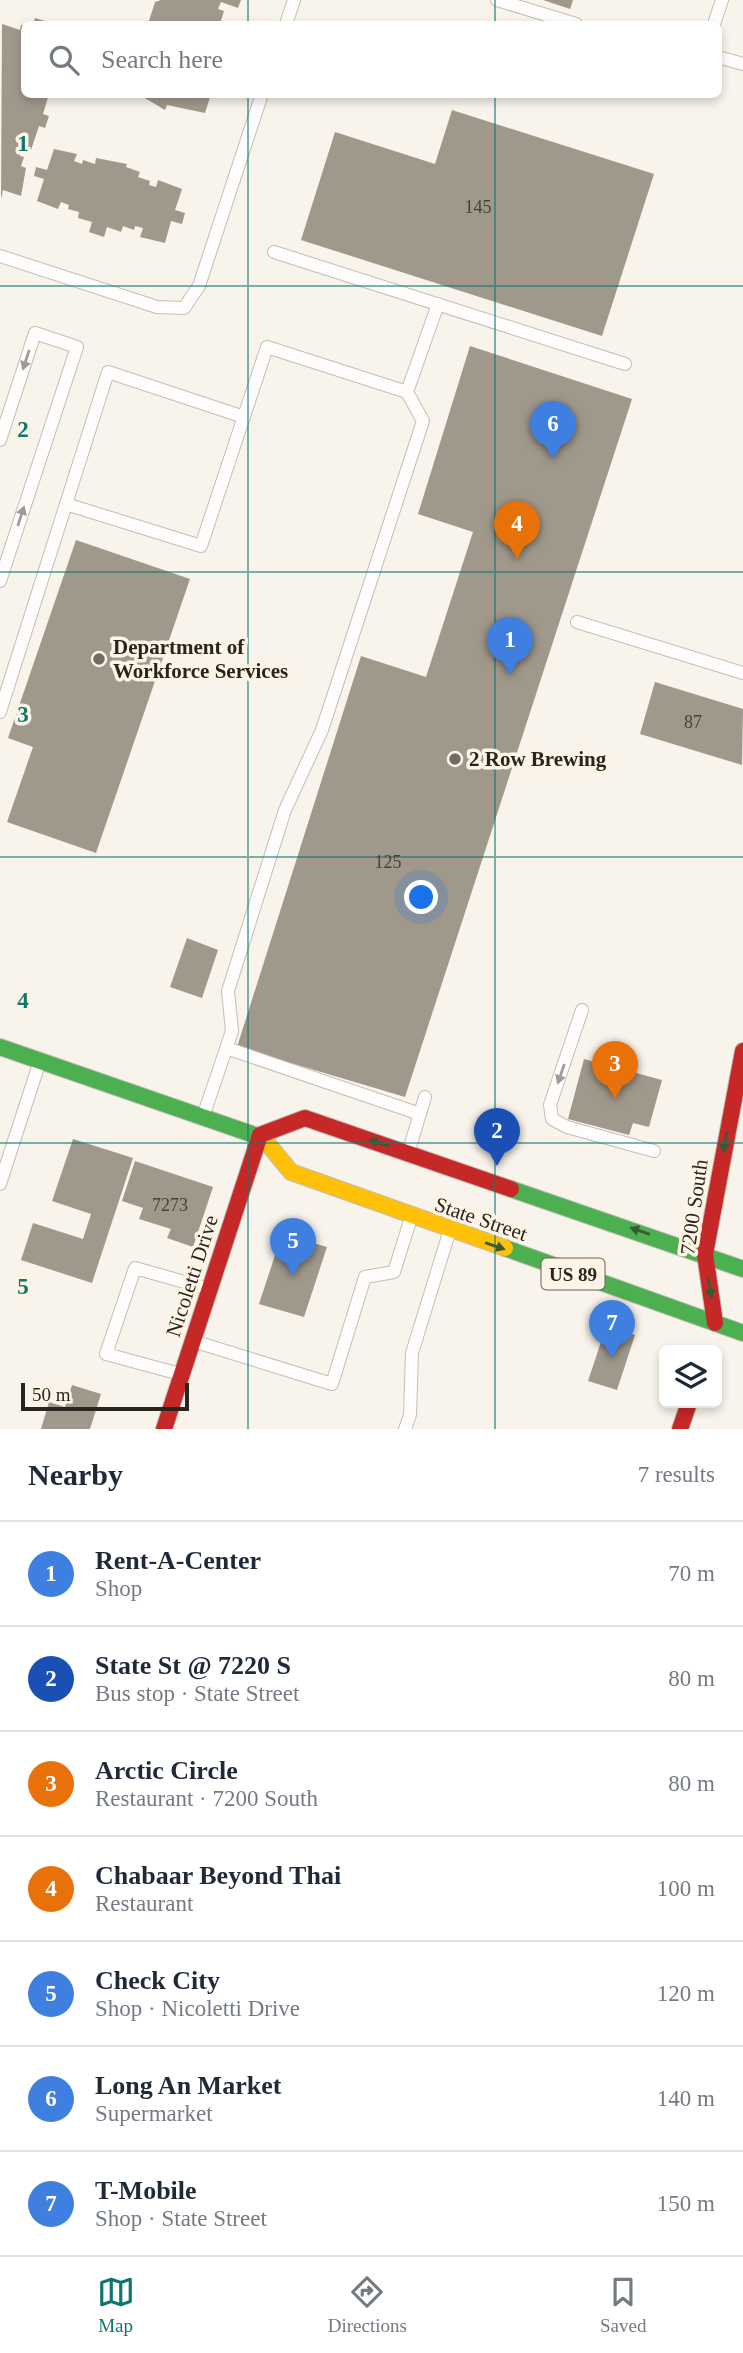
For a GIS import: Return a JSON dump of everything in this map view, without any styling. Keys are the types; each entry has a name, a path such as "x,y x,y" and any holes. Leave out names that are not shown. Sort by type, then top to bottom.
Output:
{"main road":[{"path":"0,1047 260,1135"},
{"name":"7200 South","path":"715,1323 705,1254 743,1051"},
{"name":"State Street","path":"743,1269 305,1118 260,1135 290,1172 449,1231 743,1333"},
{"name":"Nicoletti Drive","path":"164,1429 260,1135"},
{"path":"710,1341 715,1323 729,1304"},
{"path":"680,1429 687,1408"}],"lane":[{"path":"287,21 294,0"},
{"path":"498,0 566,21"},
{"path":"715,21 722,0"},
{"path":"722,58 743,64"},
{"path":"0,256 157,307 184,308 199,286 261,98"},
{"path":"274,251 625,364"},
{"path":"407,392 438,304"},
{"path":"0,440 35,332 77,347 0,581"},
{"path":"66,504 201,546 267,346 407,392 423,421 321,730 285,810 228,991 232,1031 203,1116"},
{"path":"0,712 108,372 244,417"},
{"path":"577,622 743,673"},
{"path":"582,1010 550,1105 552,1119 568,1127 654,1150"},
{"path":"226,1048 420,1114"},
{"path":"0,1184 40,1061"},
{"path":"408,1153 425,1097"},
{"path":"193,1341 332,1384 365,1277 394,1272 412,1217"},
{"path":"405,1429 410,1415 412,1353 449,1231"},
{"path":"182,1375 106,1354 135,1268 210,1289"}],"building":[{"path":"241,0 238,8 221,2 218,9 224,11 221,21 149,21 155,2"},
{"path":"543,0 573,0 570,9"},
{"path":"2,24 20,30 21,25 21,98 48,98 43,114 49,116 45,128 39,126 31,150 22,147 20,156 24,157 21,166 26,168 21,196 3,190 1,199"},
{"path":"145,98 210,98 205,113 167,105 165,110"},
{"path":"452,110 654,174 602,336 301,240 335,132 435,164"},
{"path":"54,149 77,154 74,161 82,164 83,160 95,164 96,158 127,164 126,167 140,172 138,177 150,181 149,185 156,187 158,180 182,189 175,210 185,213 182,224 171,221 165,243 140,237 143,228 135,226 134,230 123,226 121,232 107,227 104,237 89,232 92,222 78,218 79,212 68,209 69,205 61,202 58,209 37,201 44,179 34,176 36,167 47,170"},
{"path":"470,346 632,399 405,1097 237,1047 361,656 426,677 473,532 418,514"},
{"name":"Department of Workforce Services","path":"76,540 190,579 96,853 7,822 33,747 8,738"},
{"path":"655,682 743,709 742,765 640,734"},
{"path":"187,938 218,950 202,998 170,987"},
{"path":"584,1059 662,1080 649,1127 633,1123 629,1135 568,1119"},
{"path":"73,1139 133,1158 92,1283 21,1260 33,1223 83,1239 91,1214 52,1201"},
{"path":"135,1161 213,1187 193,1247 167,1238 171,1229 139,1219 143,1208 122,1201"},
{"path":"282,1234 327,1247 304,1317 259,1304"},
{"path":"607,1324 635,1335 617,1390 588,1381"},
{"path":"72,1385 101,1394 90,1429 41,1429 49,1402 65,1407"}],"traffic: fast":[{"path":"0,1047 263,1138"},
{"path":"511,1189 743,1269"},
{"path":"505,1248 743,1333"}],"traffic: slow":[{"path":"263,1138 291,1172 505,1248"}],"traffic: jam":[{"path":"715,1323 705,1254 743,1051"},
{"path":"260,1135 305,1118 511,1189"},
{"path":"164,1429 260,1135"},
{"path":"680,1429 687,1408"}],"place":[{"name":"Long An Market","path":"553,459"},
{"name":"Chabaar Beyond Thai","path":"517,559"},
{"name":"Department of Workforce Services","path":"99,659"},
{"name":"Rent-A-Center","path":"510,675"},
{"name":"2 Row Brewing","path":"455,759"},
{"name":"Arctic Circle","path":"615,1099"},
{"name":"State St @ 7220 S","path":"497,1166"},
{"name":"Check City","path":"293,1276"},
{"name":"T-Mobile","path":"612,1358"}]}
